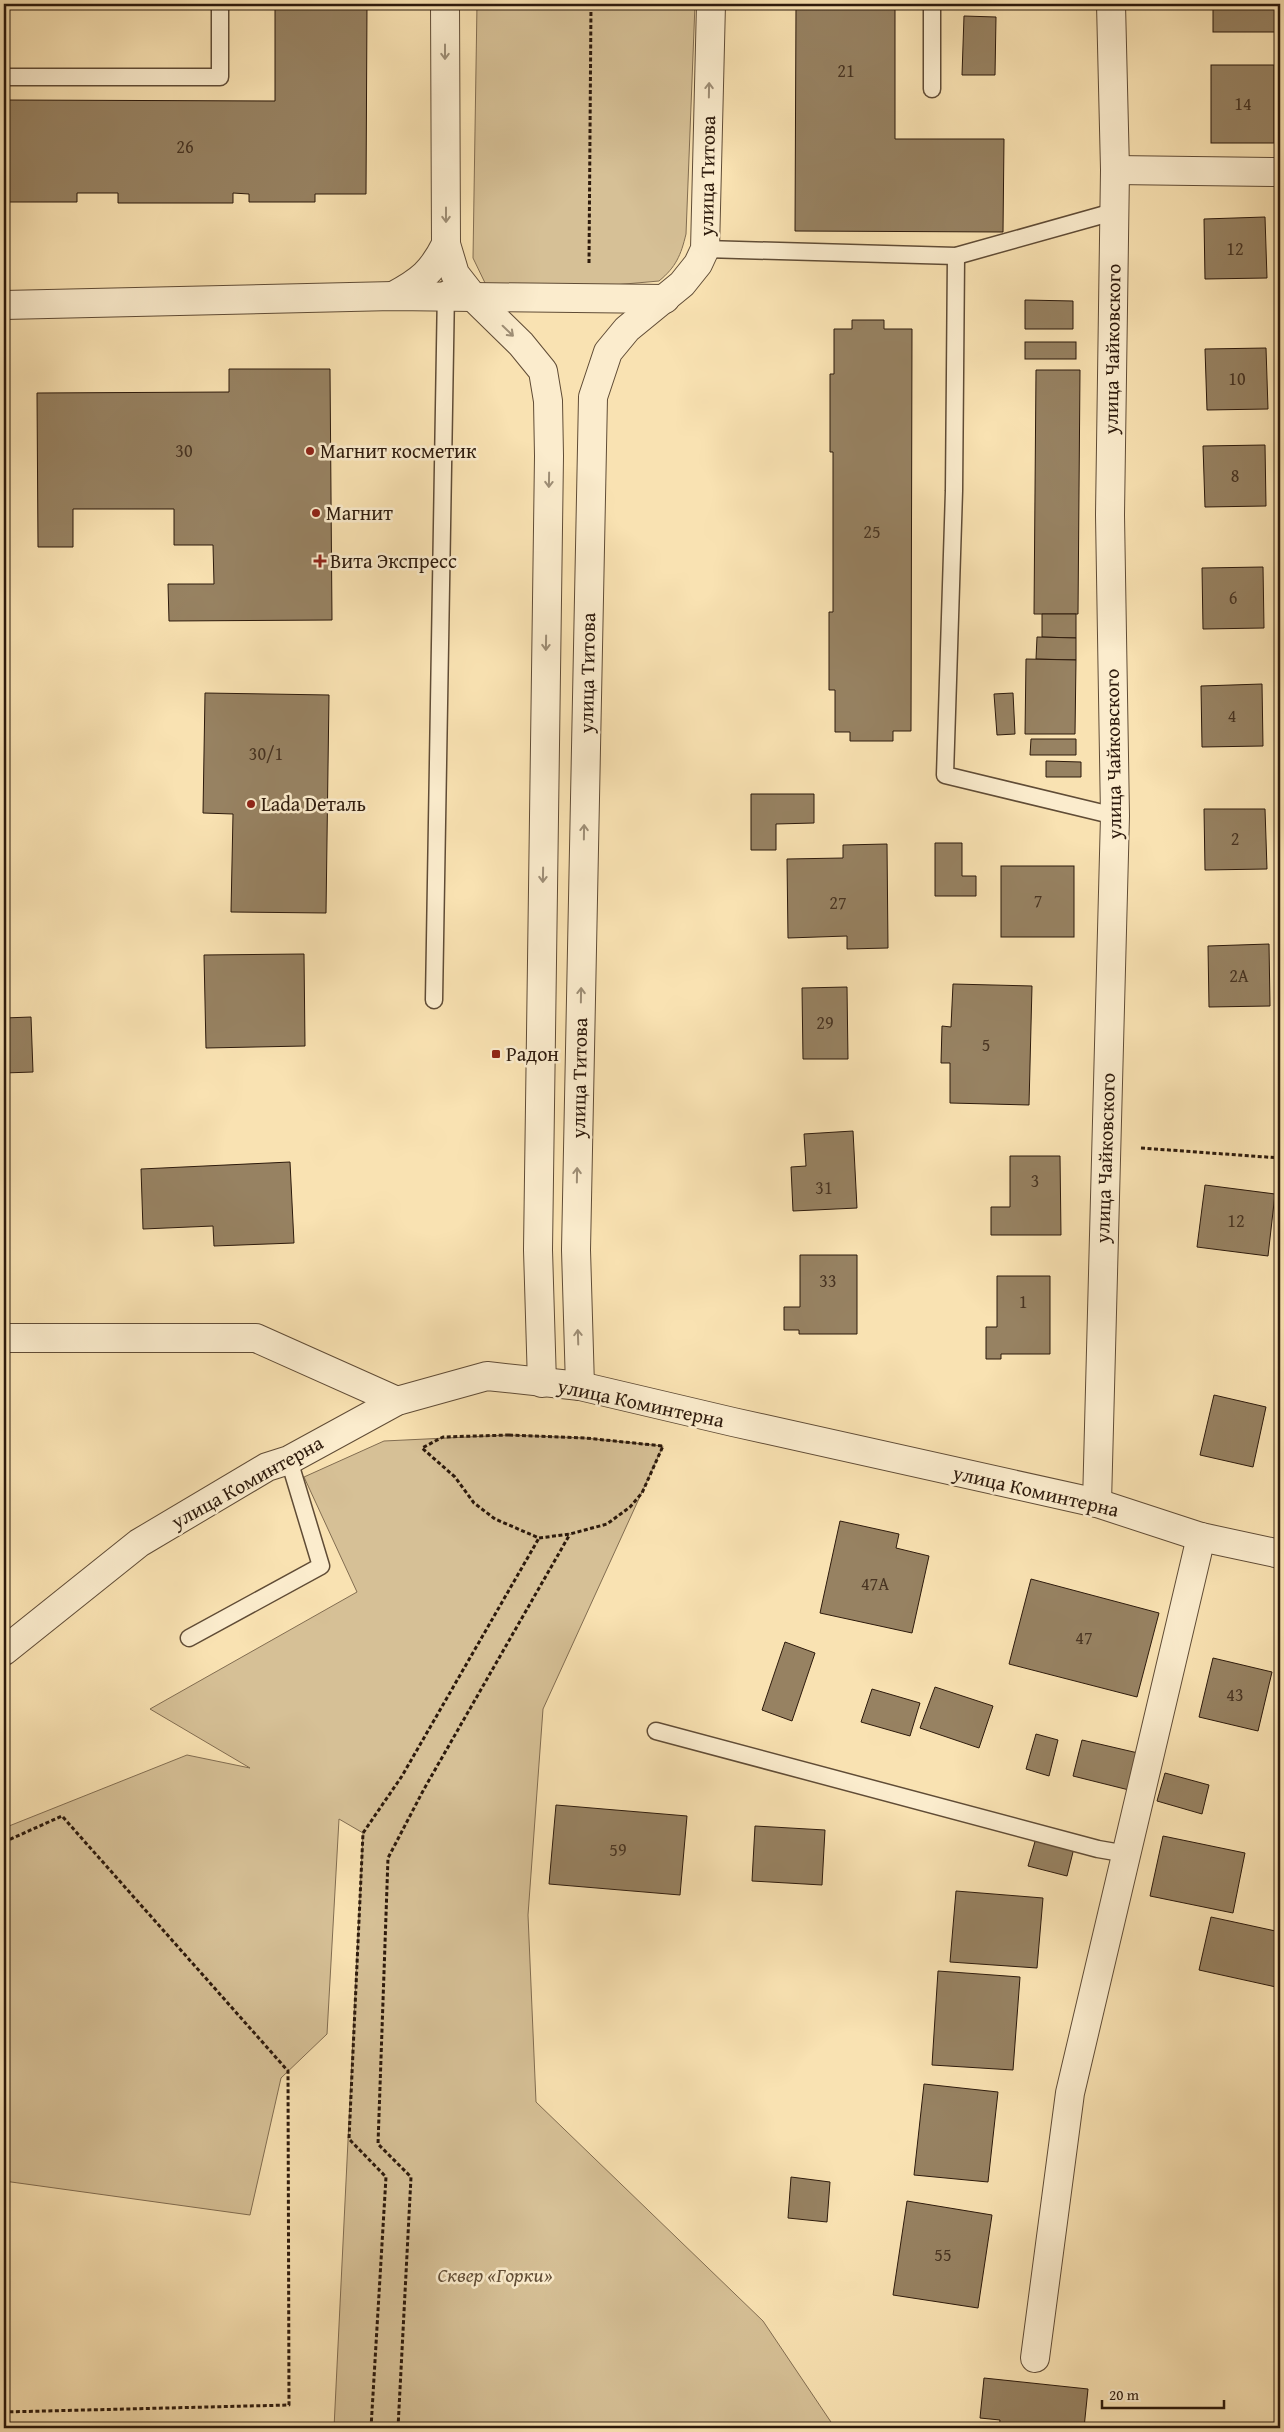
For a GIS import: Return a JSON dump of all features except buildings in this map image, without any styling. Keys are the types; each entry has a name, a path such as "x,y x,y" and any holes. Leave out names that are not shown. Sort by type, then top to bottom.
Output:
{"street":[{"name":"улица Титова","path":"445,4 446,244 455,274 473,297 521,344 543,371 548,401 549,456 538,1250 542,1383"},
{"name":"улица Титова","path":"580,1386 576,1240 593,397 608,352 627,329 682,284 698,264 705,248 712,4"},
{"name":"улица Чайковского","path":"1097,1503 1115,816 1110,515 1115,170 1111,4"},
{"path":"1115,170 1280,172"},
{"path":"393,296 412,286 434,267 446,244"},
{"path":"4,305 393,296 664,299"},
{"path":"4,1338 256,1338 397,1401"},
{"name":"улица Коминтерна","path":"4,1651 139,1543 267,1467 289,1460 397,1401 487,1376 580,1386 1097,1503 1201,1536 1280,1554"},
{"path":"1035,2358 1070,2093 1128,1854 1201,1536"}],"lane":[{"path":"4,77 220,77 220,4"},
{"path":"932,4 932,89"},
{"path":"705,248 956,256 1113,212"},
{"path":"434,1000 446,244"},
{"path":"956,256 954,491 945,775 1115,816"},
{"path":"189,1638 321,1566 289,1460"},
{"path":"656,1731 1098,1849 1128,1854"}],"path":[{"path":"589,270 591,4"},
{"path":"1106,1145 1280,1158"},
{"path":"508,1435 585,1438 663,1446 642,1493 630,1507 607,1524 570,1534 538,1538 495,1519 474,1503 454,1478 422,1448 443,1437 508,1435"},
{"path":"398,2428 411,2178 378,2144 388,1858 424,1789 570,1534"},
{"path":"371,2428 386,2177 349,2139 363,1833 402,1776 538,1538"},
{"path":"4,1842 62,1816 288,2071 289,2405 4,2412"}],"green space":[{"path":"477,4 695,4 686,234 677,260 670,271 659,281 500,295 487,287 473,258"},
{"name":"Сквер «Горки»","path":"509,1435 585,1438 663,1446 543,1709 528,1915 536,2102 763,2321 835,2428 334,2428 363,1833 339,1819 327,2034 281,2078 250,2215 4,2181 4,1828 187,1755 250,1768 150,1709 357,1592 304,1477 384,1441"}],"place":[{"name":"Магнит косметик","path":"310,451"},
{"name":"Магнит","path":"316,513"},
{"name":"Вита Экспресс","path":"320,561"},
{"name":"Lada Dеталь","path":"251,804"},
{"name":"Радон","path":"496,1054"}]}
